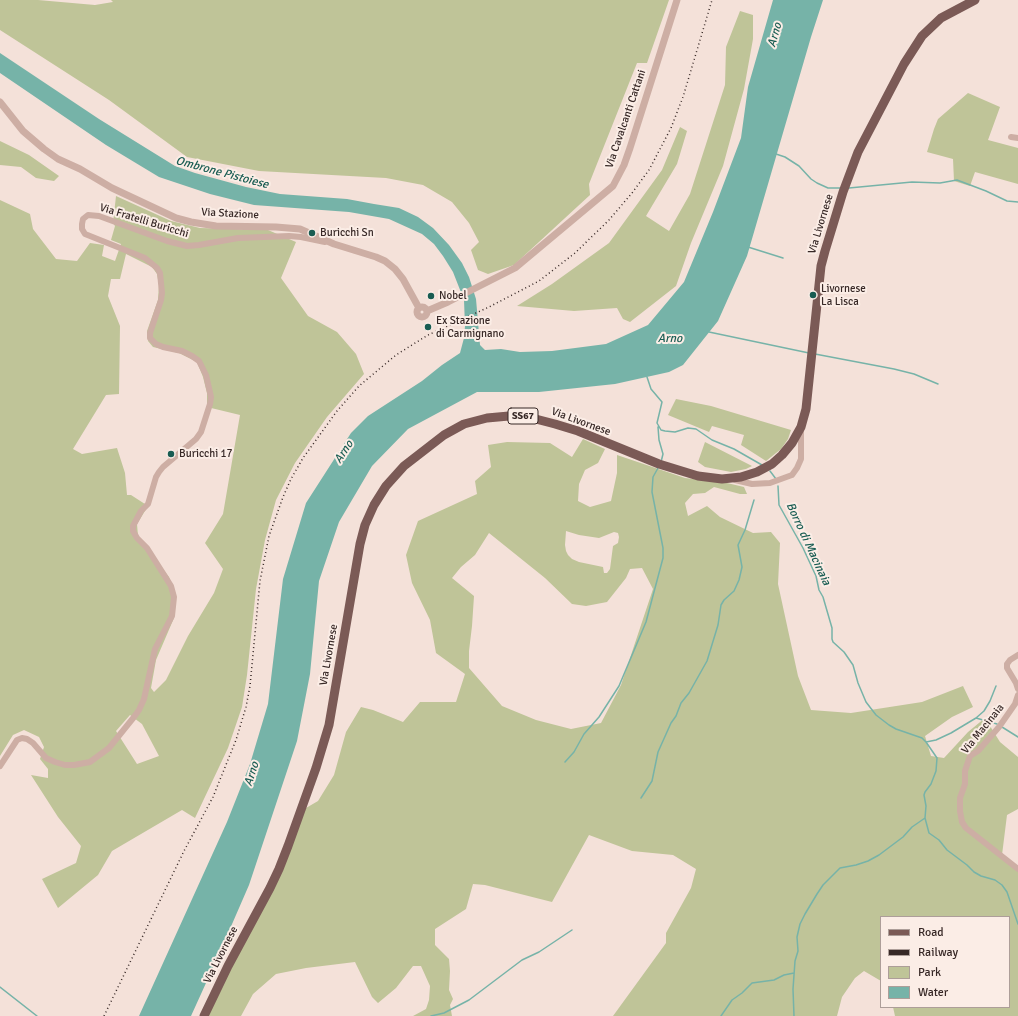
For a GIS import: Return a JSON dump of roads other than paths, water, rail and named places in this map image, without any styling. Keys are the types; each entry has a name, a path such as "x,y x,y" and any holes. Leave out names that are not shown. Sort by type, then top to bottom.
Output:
{"main road":[{"name":"Via Livornese","path":"204,1016 228,966 270,888 288,846 324,744 329,725 352,586 365,525 374,505 386,486 404,466 444,435 464,424 487,418 508,416 528,417 578,431 630,453 698,476 730,478 741,477 757,472 772,464 792,443 801,427 806,409 819,283 825,251 850,172 858,152 904,64 922,36 941,18 976,0"}],"street":[{"name":"Via Cavalcanti Cattani","path":"466,293 515,268 613,186 624,165 630,148 677,0"},
{"name":"Via Stazione","path":"0,102 23,131 58,159 80,169 112,188 176,218 216,226 300,229 334,244 376,257 395,269 403,279 419,308 424,308 427,311 466,293"},
{"path":"1011,136 1018,138"},
{"name":"Via Fratelli Buricchi","path":"0,766 17,740 22,738 33,743 46,758 55,762 74,766 90,762 109,748 139,710 144,699 155,649 172,616 174,596 171,586 147,548 137,538 133,531 133,526 141,511 148,504 159,472 196,439 201,432 211,398 206,375 199,361 182,351 162,347 150,338 150,333 161,300 162,293 160,273 145,258 86,234 82,229 83,219 88,216 100,216 167,241 187,246 238,238 289,236 334,244"},
{"path":"730,478 752,484 770,483 792,475 798,468 801,459 801,427"},
{"path":"1018,655 1007,664 1007,668 1018,689"},
{"name":"Via Macinaia","path":"1018,695 1015,704 999,727 978,751 970,756 966,771 966,784 960,798 960,811 962,822 966,828 1018,869"}],"water":[{"name":"Arno","path":"773,0 823,0 747,256 718,321 683,365 669,372 615,384 539,392 477,392 408,429 372,466 339,522 319,581 310,674 297,741 249,885 191,1016 139,1016 227,822 250,764 268,704 283,579 306,503 351,433 368,416 422,381 460,353 464,338 465,326 464,300 453,272 443,256 434,244 422,234 389,219 349,212 254,205 210,194 159,177 106,145 0,73 0,53 99,119 175,166 246,187 280,194 347,199 399,208 418,217 433,228 449,245 462,263 469,277 476,299 480,345 485,350 501,349 520,352 552,351 606,344 648,325 684,282 713,212 741,138 748,87"}],"waterway":[{"path":"776,154 785,157 799,166 811,179 817,183 828,188 841,188"},
{"path":"849,188 912,182 940,183 957,180 1007,201 1018,202"},
{"path":"748,247 783,258"},
{"path":"709,332 809,353"},
{"path":"815,354 894,369 914,374 938,384"},
{"name":"Borro di Macinaia","path":"647,377 651,389 662,402 657,423 661,430 675,432 688,428 696,429 712,440 734,449 762,465"},
{"path":"658,427 659,440 663,454 661,462"},
{"path":"565,762 574,752 584,734 599,717 619,686 646,622 663,558 663,548 652,492 653,477 658,468"},
{"name":"Borro di Macinaia","path":"770,471 776,479"},
{"name":"Borro di Macinaia","path":"778,486 779,505 803,548 816,576 819,590 823,597 832,628 833,642 844,652 853,665 858,683 866,702 876,715 889,725 922,738 937,758 936,771 931,784 924,795 926,806 925,818 929,833 939,840 947,850 974,872 981,876 995,880 1002,885 1007,892 1018,924"},
{"path":"641,798 652,781 658,752 671,723 676,716 681,703 689,693 707,661 718,625 721,605 724,600 734,591 739,580 742,567 738,545 745,530 754,500"},
{"path":"976,718 984,711 996,686"},
{"path":"926,742 936,740 951,733 976,718 997,724"},
{"path":"1002,727 1018,737"},
{"path":"794,1016 793,989 795,961 798,951 797,937 800,924 817,894 823,885 840,868 856,865 879,855 925,818"},
{"path":"431,1016 444,1013 469,1000 522,960 539,952 572,930"},
{"path":"721,1016 732,1000 752,983 774,980 784,975 794,973"},
{"path":"0,987 37,1016"}],"railway":[{"path":"104,1016 184,851 213,797 236,740 246,707 250,686 260,581 269,536 283,497 303,458 337,411 359,386 396,355 428,335 489,307 539,281 575,253 609,220 649,170 671,128 683,97 712,0"}],"place":[{"name":"Buricchi Sn","path":"312,233"},
{"name":"Livornese La Lisca","path":"813,295"},
{"name":"Nobel","path":"431,296"},
{"name":"Ex Stazione di Carmignano","path":"428,327"},
{"name":"Buricchi 17","path":"171,454"}],"water label":[{"name":"Ombrone Pistoiese","path":"222,173"}]}
